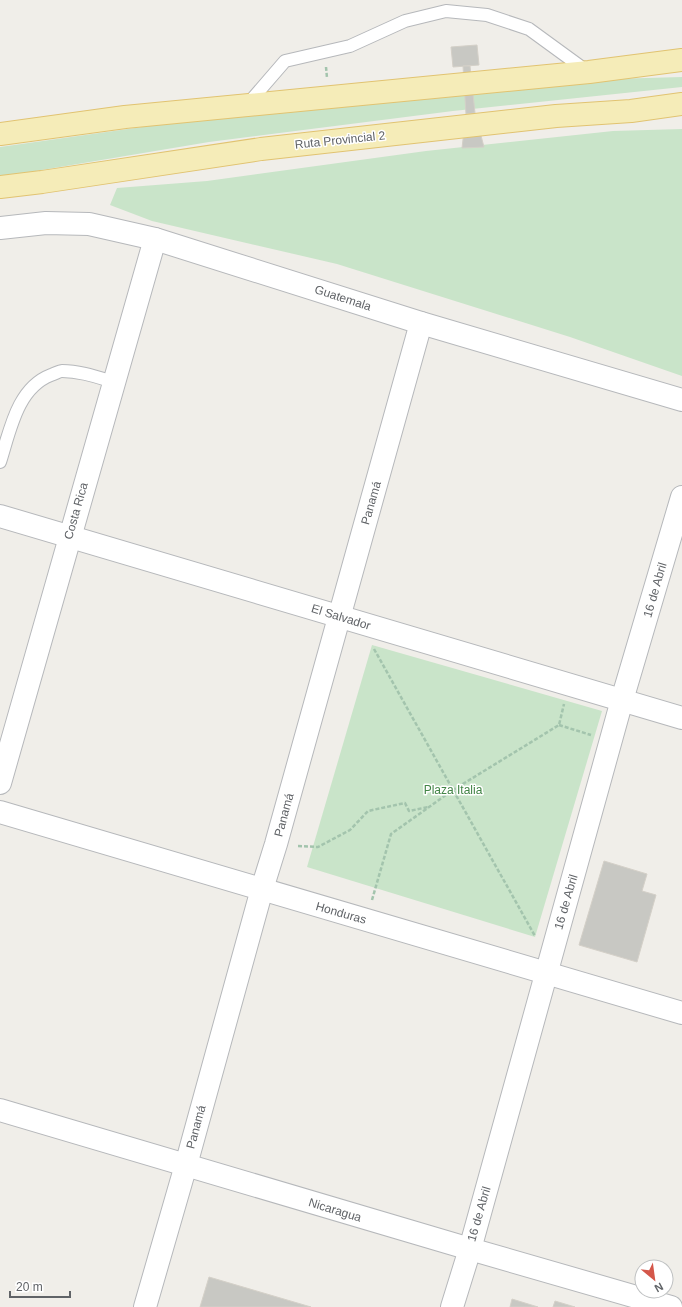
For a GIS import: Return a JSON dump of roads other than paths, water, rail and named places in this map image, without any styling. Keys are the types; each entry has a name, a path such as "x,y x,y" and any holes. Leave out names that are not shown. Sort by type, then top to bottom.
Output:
{"main road":[{"path":"0,134 125,117 589,72 682,60"},
{"name":"Ruta Provincial 2","path":"0,187 261,149 548,117 631,111 682,104"}],"street":[{"name":"Guatemala","path":"0,228 46,223 89,224 155,239 421,323 682,400"},
{"name":"Costa Rica","path":"0,783 155,239"},
{"name":"Panamá","path":"145,1307 421,323"},
{"name":"16 de Abril","path":"452,1307 470,1249 622,700 682,497"},
{"name":"El Salvador","path":"0,516 682,718"},
{"name":"Honduras","path":"0,812 682,1013"},
{"name":"Nicaragua","path":"0,1110 671,1307"}],"lane":[{"path":"246,106 285,61 350,46 405,21 446,11 487,15 529,29 589,72"},
{"path":"0,462 18,409 30,389 43,378 61,371 80,372 114,382"}],"park label":[{"name":"Plaza Italia","path":"453,790"}]}
